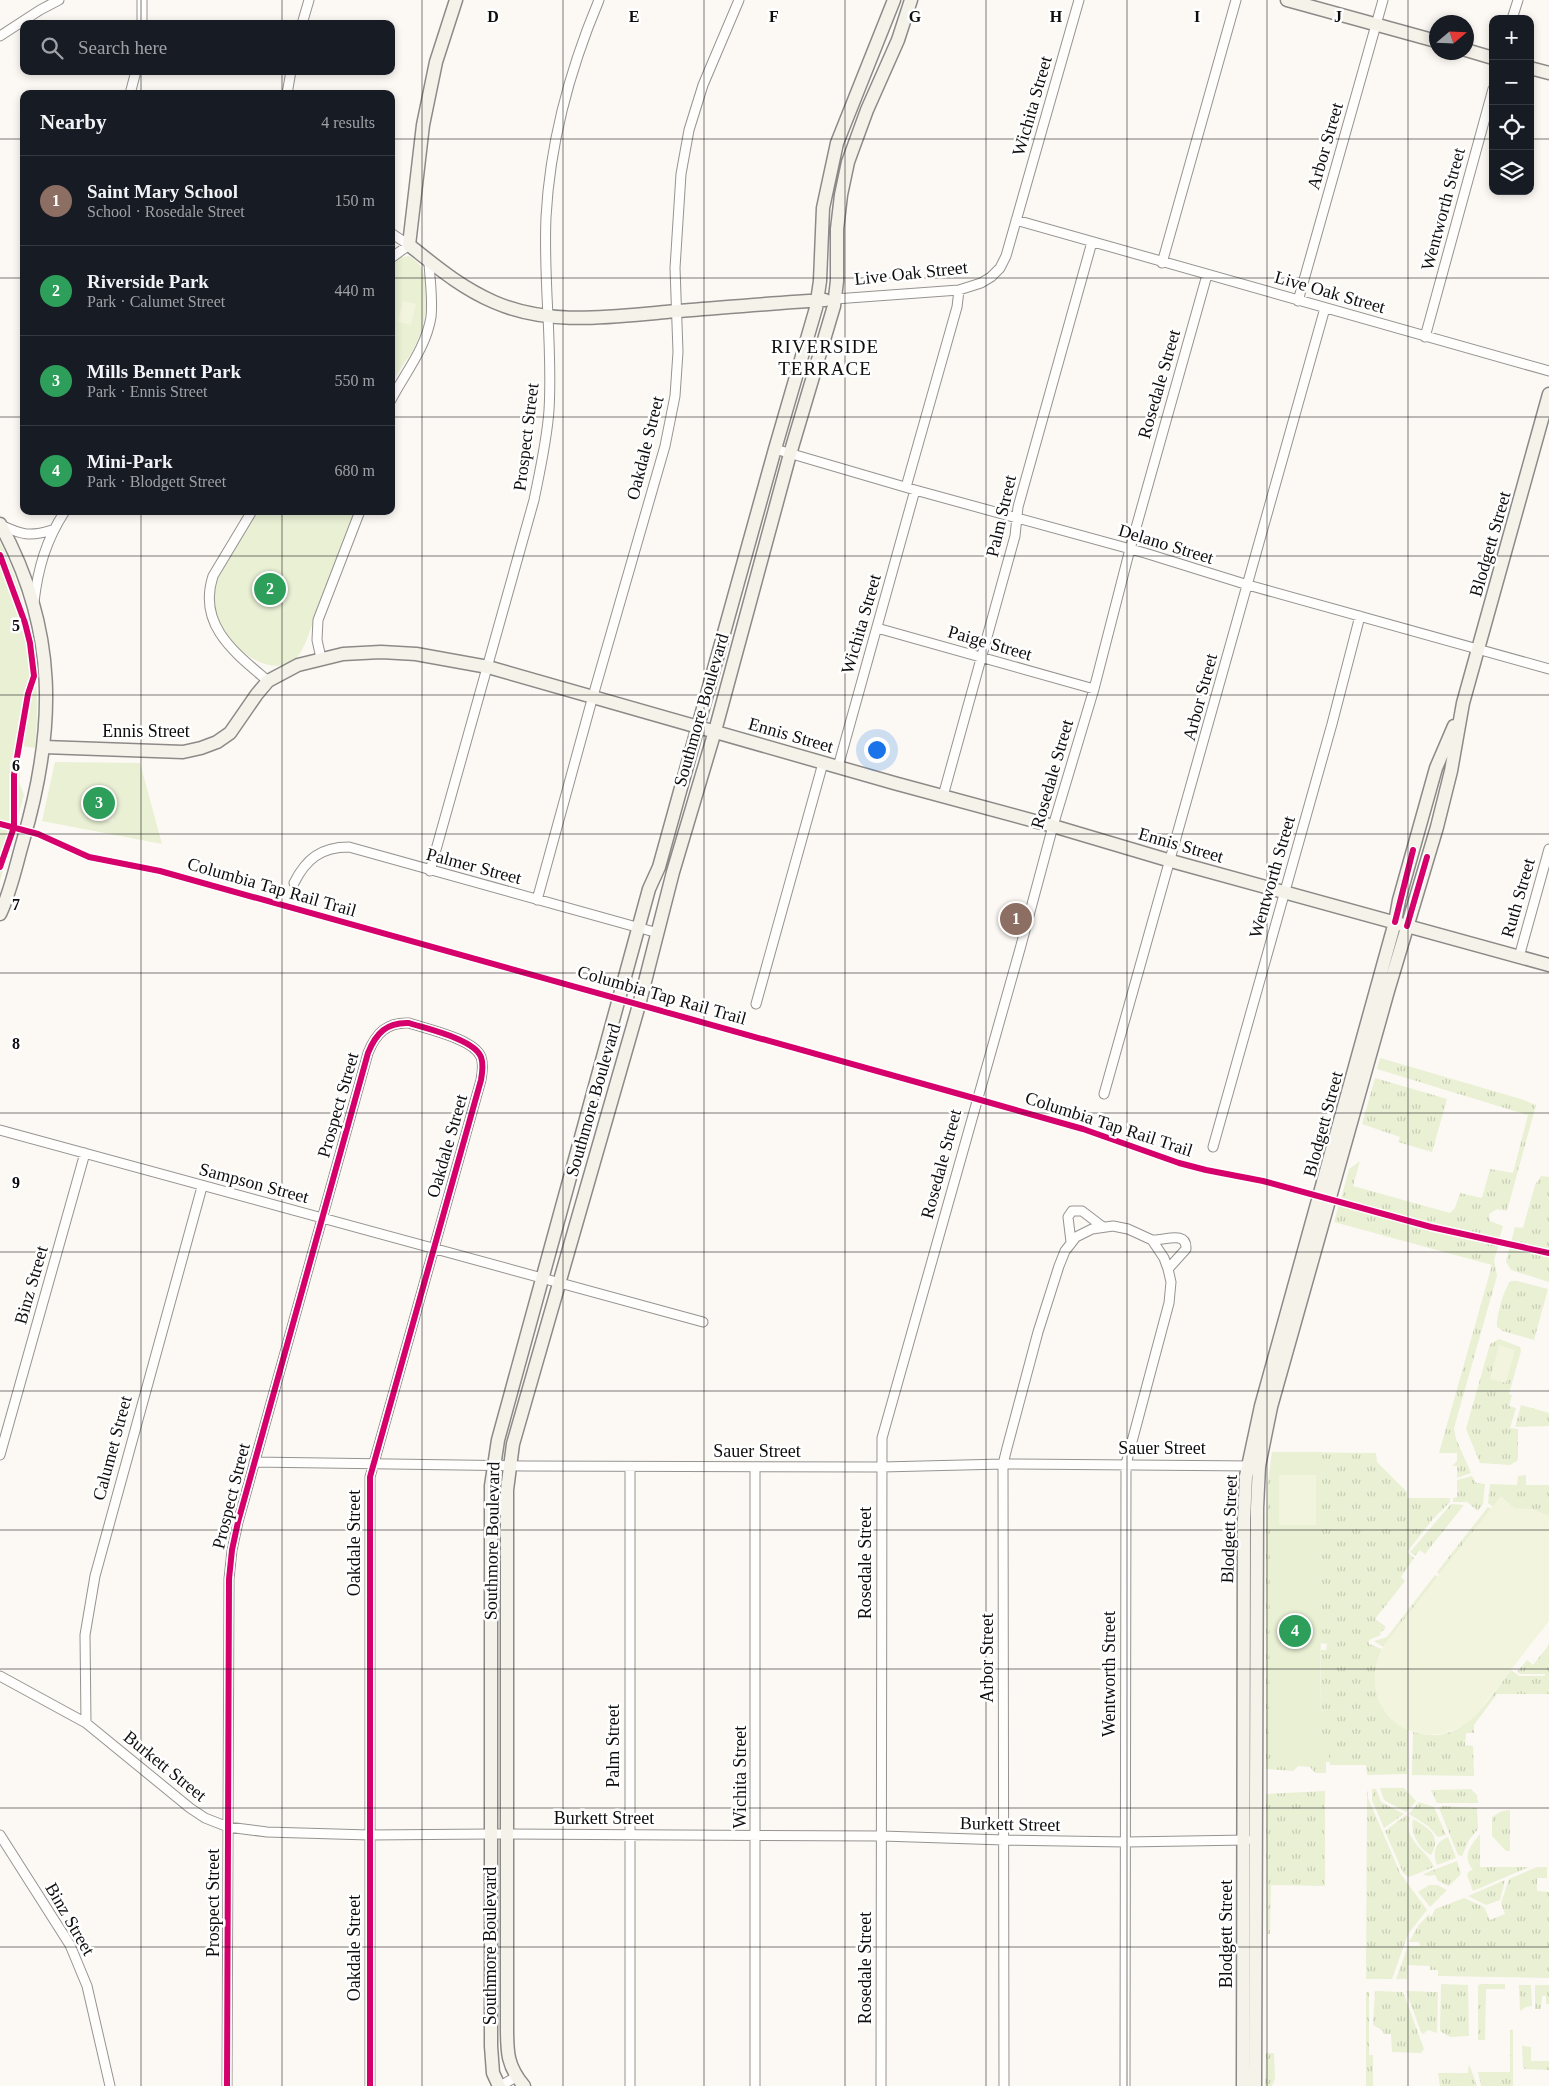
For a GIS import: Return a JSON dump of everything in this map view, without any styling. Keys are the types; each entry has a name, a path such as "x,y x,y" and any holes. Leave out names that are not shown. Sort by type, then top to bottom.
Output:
{"street":[{"path":"25,20 59,0"},
{"path":"142,0 142,20"},
{"path":"303,20 309,0"},
{"path":"395,255 409,245 423,125 436,62 456,0"},
{"name":"Prospect Street","path":"430,871 534,500 542,462 549,410 550,364 545,263 546,215 560,118 572,74 600,0"},
{"name":"Oakdale Street","path":"537,900 665,446 675,396 678,352 675,268 676,223 681,174 689,130 703,85 739,0"},
{"name":"Southmore Boulevard","path":"500,2086 493,2073 490,2046 492,1466 649,889 658,867 774,449 818,300 822,208 837,143 894,0"},
{"name":"Southmore Boulevard","path":"520,2082 508,2054 507,1490 513,1444 835,299 837,229 841,195 848,162 867,110 898,40 911,0"},
{"name":"Wichita Street","path":"1016,220 1079,0"},
{"path":"1162,263 1236,0"},
{"path":"1287,0 1429,39"},
{"name":"Arbor Street","path":"1298,301 1383,0"},
{"path":"1513,15 1518,0"},
{"path":"0,36 20,23"},
{"path":"1474,52 1489,57"},
{"path":"1534,69 1549,73"},
{"path":"131,90 135,75"},
{"path":"288,90 290,75"},
{"path":"853,104 867,110"},
{"name":"Wentworth Street","path":"1425,337 1489,104"},
{"name":"Live Oak Street","path":"395,236 429,263 460,284 494,302 548,318 582,318 960,290 981,283 1000,268 1006,256 1016,220 1162,263 1549,371"},
{"name":"Palm Street","path":"943,796 1015,536 1018,507 1092,242"},
{"path":"395,393 421,347 427,332 432,304 429,263"},
{"name":"Rosedale Street","path":"881,2086 882,1438 1053,826 1094,689 1130,549 1207,275"},
{"name":"Wichita Street","path":"838,767 877,628 960,290"},
{"name":"Arbor Street","path":"1104,1094 1325,308"},
{"name":"Blodgett Street","path":"1243,2086 1249,2007 1250,1614 1257,1508 1254,1466 1268,1420 1283,1346 1401,924 1441,808 1451,771 1463,702 1549,394"},
{"name":"Delano Street","path":"774,449 1549,669"},
{"path":"34,607 38,573 52,530 62,515"},
{"path":"250,515 213,576 210,586 210,607 215,627 222,637 238,656 268,681"},
{"path":"320,658 317,640 318,620 358,515"},
{"path":"0,525 26,535 52,530"},
{"path":"0,525 14,551 34,607 42,642 47,684 47,721 35,798 15,870 0,914"},
{"name":"Wentworth Street","path":"1213,1148 1332,724 1360,616"},
{"name":"Paige Street","path":"877,628 1094,689"},
{"name":"Ennis Street","path":"44,747 184,752 201,748 217,742 230,732 256,694 268,681 298,665 320,658 343,654 381,652 416,654 488,667 1171,861 1549,965"},
{"path":"756,1004 823,763"},
{"name":"Palmer Street","path":"294,883 304,866 318,853 339,847 349,848 658,933"},
{"name":"Ruth Street","path":"1519,957 1549,849"},
{"name":"Prospect Street","path":"227,2086 229,1579 232,1550 254,1462 368,1053 376,1036 383,1029 400,1023 409,1023 446,1036"},
{"name":"Oakdale Street","path":"370,2086 369,1488 373,1464 483,1069 481,1057 471,1046 446,1036"},
{"path":"601,1070 618,1075"},
{"name":"Sampson Street","path":"0,1130 202,1187 703,1322"},
{"name":"Binz Street","path":"0,1455 85,1153"},
{"name":"Calumet Street","path":"86,1724 85,1635 95,1576 202,1187"},
{"path":"1071,1242 1068,1217 1072,1211 1082,1211 1103,1227"},
{"path":"1071,1242 1084,1232 1113,1226 1128,1229 1152,1240 1161,1241 1176,1237 1182,1238 1186,1249 1168,1269"},
{"name":"Wentworth Street","path":"1125,2086 1126,1464 1169,1303 1171,1282 1164,1258 1152,1240"},
{"name":"Arbor Street","path":"1004,2086 1003,1464 1041,1323 1059,1266 1071,1242"},
{"name":"Sauer Street","path":"254,1462 630,1467 882,1468 1003,1464 1254,1466"},
{"name":"Palm Street","path":"630,1467 630,2086"},
{"name":"Wichita Street","path":"755,1467 756,2086"},
{"name":"Burkett Street","path":"0,1676 86,1724 190,1808 205,1818 228,1827 267,1832 369,1836 508,1834 882,1836 1126,1842 1250,1840"},
{"name":"Binz Street","path":"0,1835 70,1945 78,1963 87,1986 110,2086"},
{"name":"Blodgett Street","path":"1249,2007 1255,2086"},
{"path":"500,2086 520,2082"}],"green space":[{"path":"409,256 418,263 423,271 427,291 425,314 420,334 395,379 395,261 402,257"},
{"path":"403,301 416,304 411,325 398,322"},
{"path":"252,515 353,515 305,644 296,659 281,665 266,664 252,658 239,648 219,621 214,607 213,593 219,571"},
{"path":"0,542 20,591 27,617 35,668 37,721 35,748 22,746 19,782 24,795 0,881"},
{"path":"55,762 140,763 162,844 42,821"},
{"path":"90,803 116,809 113,822 87,816"},
{"path":"1380,1058 1536,1105 1507,1211 1497,1209 1489,1214 1490,1221 1503,1226 1499,1240 1430,1224 1341,1199 1349,1169 1360,1161 1353,1186 1450,1213 1455,1208 1460,1193 1482,1198 1490,1169 1513,1173 1528,1115 1377,1069"},
{"path":"1375,1078 1447,1099 1432,1152 1398,1142 1400,1137 1362,1124"},
{"path":"1541,1176 1549,1177 1549,1251 1511,1242 1515,1227 1523,1228 1535,1185"},
{"path":"1339,1204 1432,1230 1499,1244 1494,1260 1497,1276 1454,1428 1456,1439 1471,1473 1457,1478 1457,1466 1452,1466 1457,1461 1457,1453 1439,1453 1492,1265 1334,1222"},
{"path":"1510,1246 1549,1256 1549,1282 1511,1270 1506,1262"},
{"path":"1511,1281 1548,1289 1534,1340 1503,1331 1497,1327 1501,1303"},
{"path":"1499,1339 1520,1347 1521,1351 1509,1394 1512,1395 1509,1406 1516,1408 1510,1428 1518,1429 1518,1457 1517,1461 1510,1465 1480,1463 1466,1429 1490,1344"},
{"path":"1499,1345 1515,1350 1506,1383 1490,1379"},
{"path":"1521,1405 1549,1413 1549,1426 1515,1427"},
{"path":"1272,1452 1376,1453 1377,1462 1407,1492 1407,1498 1450,1498 1450,1502 1433,1519 1407,1552 1414,1558 1401,1577 1405,1581 1375,1619 1385,1626 1385,1629 1380,1633 1381,1635 1369,1640 1369,1644 1382,1649 1375,1673 1377,1696 1388,1715 1408,1730 1407,1774 1367,1775 1366,1765 1330,1765 1329,1759 1313,1733 1320,1718 1321,1650 1326,1650 1327,1644 1320,1643 1320,1473 1312,1466 1296,1462 1279,1463 1276,1468 1272,1576 1279,1601 1279,1661 1272,1672 1272,1688 1278,1701 1279,1724 1282,1730 1293,1738 1310,1735 1326,1762 1326,1773 1315,1773 1310,1767 1298,1766 1293,1771 1266,1769 1266,1536 1268,1481"},
{"path":"1272,1452 1322,1452 1320,1741 1332,1762 1292,1762 1269,1739"},
{"path":"1279,1475 1316,1475 1316,1525 1279,1525"},
{"path":"1526,1475 1526,1485 1549,1485 1549,1516 1532,1509 1515,1509 1501,1497 1493,1507 1488,1503 1490,1484 1517,1485 1518,1476"},
{"path":"1472,1476 1476,1483 1485,1484 1483,1504 1478,1511 1467,1502 1453,1502 1453,1498 1457,1497 1457,1480"},
{"path":"1500,1497 1515,1508 1532,1509 1549,1516 1549,1621 1475,1716 1454,1730 1432,1735 1412,1732 1395,1722 1382,1706 1375,1687 1376,1665 1387,1641"},
{"path":"1451,1504 1464,1505 1425,1554 1420,1550 1415,1556 1410,1552"},
{"path":"1488,1507 1491,1509 1439,1575 1437,1572"},
{"path":"1435,1575 1438,1577 1383,1647 1374,1641 1387,1637"},
{"path":"1549,1645 1549,1694 1497,1694 1474,1725 1474,1733 1466,1733 1465,1745 1473,1746 1474,1776 1412,1775 1413,1731 1430,1735 1445,1734 1458,1728 1482,1708 1511,1670 1519,1676 1545,1676 1545,1674 1520,1674 1517,1672 1527,1660 1533,1665"},
{"path":"1367,1788 1368,1798 1400,1873 1427,1910 1408,1934 1392,1979 1366,1979"},
{"path":"1380,1788 1404,1788 1416,1801 1406,1812 1384,1800"},
{"path":"1372,1789 1376,1789 1381,1802 1404,1814 1384,1828 1372,1800"},
{"path":"1471,1789 1477,1795 1478,1803 1437,1803 1431,1790"},
{"path":"1325,1791 1325,1886 1271,1885 1270,1934 1267,1934 1266,1794"},
{"path":"1419,1802 1434,1807 1446,1835 1438,1837 1428,1826 1409,1814"},
{"path":"1443,1806 1477,1808 1478,1829 1469,1840 1462,1856 1458,1855 1439,1808"},
{"path":"1510,1810 1510,1851 1506,1851 1492,1836 1492,1817 1502,1811"},
{"path":"1406,1815 1410,1818 1408,1826 1412,1839 1434,1867 1409,1877 1403,1873 1385,1831"},
{"path":"1413,1819 1432,1833 1435,1843 1431,1855 1422,1848 1416,1839 1412,1824"},
{"path":"1480,1834 1480,1867 1529,1867 1473,1891 1467,1875 1469,1871 1473,1870 1469,1865 1468,1855"},
{"path":"1448,1837 1456,1858 1437,1865 1435,1852 1437,1845"},
{"path":"1457,1861 1461,1874 1449,1886 1438,1881 1435,1875 1427,1876 1423,1874"},
{"path":"1537,1867 1547,1867 1547,1878 1537,1878 1537,1891 1549,1892 1549,1978 1438,1976 1438,1970 1430,1970 1430,1966 1408,1965 1407,1979 1396,1979 1408,1946 1420,1946 1419,1942 1409,1942 1418,1926 1429,1914 1430,1917 1432,1916 1435,1909 1464,1898 1484,1907 1490,1920 1505,1914 1501,1903 1509,1879"},
{"path":"1505,1880 1500,1900 1486,1905 1468,1896"},
{"path":"1429,1885 1437,1885 1447,1890 1430,1907 1418,1892"},
{"path":"1441,1984 1468,1985 1469,2036 1450,2037 1440,2031"},
{"path":"1480,1984 1505,1984 1505,1989 1486,1989 1485,2040 1478,2040 1478,1986"},
{"path":"1519,1985 1531,1985 1532,2006 1520,2011"},
{"path":"1535,1985 1549,1985 1549,2004 1546,2004 1546,1996 1542,1996 1541,2009 1535,2009"},
{"path":"1375,1991 1403,1992 1424,2049 1421,2053 1392,2052 1391,2034 1384,2034 1383,2031 1373,2025"},
{"path":"1406,1991 1438,1992 1437,2033 1428,2030 1423,2034 1421,2032"},
{"path":"1366,1992 1369,1992 1369,2055 1373,2055 1373,2086 1366,2086"},
{"path":"1510,2030 1513,2030 1513,2086 1481,2086 1478,2072 1510,2072"},
{"path":"1522,2046 1531,2047 1531,2061 1549,2061 1549,2070 1525,2069 1523,2067"},
{"path":"1266,2053 1274,2053 1275,2079 1272,2086 1265,2086"},
{"path":"1469,2064 1477,2086 1440,2086 1438,2073 1468,2073"}],"cycle path":[{"path":"0,555 25,623 30,643 34,676 28,694 14,775 14,827 0,867"},
{"name":"Columbia Tap Rail Trail","path":"0,824 38,834 89,857 160,871 970,1097 1083,1129 1179,1163 1263,1181 1431,1227 1549,1253"},
{"path":"1395,922 1413,850"},
{"path":"1407,926 1427,857"},
{"path":"227,2086 229,1579 232,1550 238,1522 368,1053 383,1030 394,1024 409,1023 460,1040 469,1045 481,1057 482,1069 481,1080 370,1477 370,2086"}],"place":[{"name":"Riverside Park","path":"270,589"},
{"name":"Mills Bennett Park","path":"99,803"},
{"name":"Saint Mary School","path":"1016,919"},
{"name":"Mini-Park","path":"1295,1631"}],"district":[{"name":"RIVERSIDE TERRACE","path":"825,357"}]}
